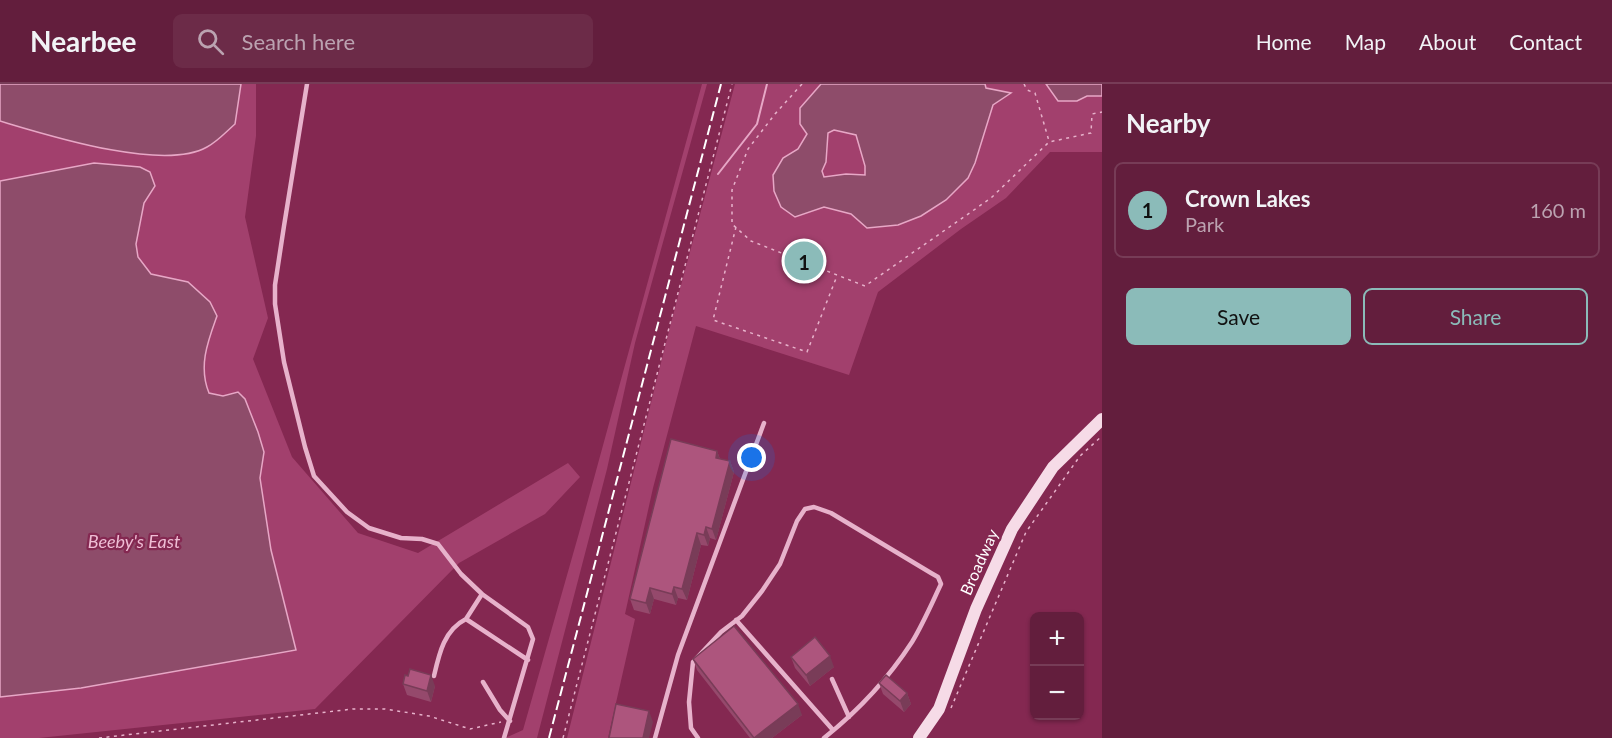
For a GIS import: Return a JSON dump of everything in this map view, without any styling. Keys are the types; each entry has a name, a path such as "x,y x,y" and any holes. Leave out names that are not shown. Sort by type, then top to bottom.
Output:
{"main road":[{"name":"Broadway","path":"920,738 939,710 976,609 1012,529 1053,467 1102,419"}],"lane":[{"path":"306,84 275,285 275,304 284,362 304,447 314,476 347,512 369,528 401,538 422,539 438,544 461,574 482,594 528,627 533,639 504,738"},
{"path":"655,738 678,655 764,423"},
{"path":"697,737 692,728 689,702 693,662 762,591 780,564 798,520 805,509 814,507 831,513 938,577 941,584 913,640 888,675 849,717 824,738"},
{"path":"434,676 439,652 454,625 466,619 482,594"},
{"path":"466,619 528,660"},
{"path":"736,620 833,730"},
{"path":"832,679 849,717"},
{"path":"483,682 500,710 510,721"}],"path":[{"path":"563,738 732,84"},
{"path":"802,84 748,149 732,190 732,224 751,241 865,286 991,198 1049,142 1091,133 1092,114 1102,112"},
{"path":"1024,84 1028,90 1035,93 1049,142"},
{"path":"736,227 713,320 807,352 837,275"},
{"path":"949,713 1026,532 1080,456 1102,436"},
{"path":"99,738 353,709 385,709 429,716 470,729 510,721"}],"shaded area":[{"path":"0,84 256,84 256,136 245,217 268,318 253,359 292,457 358,533 418,553 568,463 580,477 545,514 459,563 315,709 39,738 0,738"},
{"path":"702,84 707,84 635,343 607,469 537,738 505,738 523,730"},
{"path":"735,84 1102,84 1102,152 1050,152 1006,198 878,292 849,375 696,326 653,488 625,614 635,619 608,738 567,738 672,319"}],"water":[{"path":"0,84 241,84 235,124 221,137 207,147 187,154 163,155 105,149 0,121"},
{"path":"821,84 985,84 986,88 1011,93 993,105 968,178 946,200 921,216 898,225 867,228 851,214 824,207 795,217 781,207 774,191 773,175 783,158 798,149 807,134 800,124 800,108","holes":["834,130 856,135 865,166 865,175 846,174 824,177 822,171 826,162 828,133"]},
{"path":"1046,84 1102,84 1102,96 1087,96 1077,101 1058,101"},
{"name":"Beeby's East","path":"94,163 140,167 150,172 155,186 144,203 136,244 138,257 151,274 188,282 210,302 217,316 204,363 206,383 209,393 223,396 238,392 245,399 258,432 264,452 260,478 271,550 296,650 81,688 0,697 0,181"}],"building":[{"path":"671,439 717,451 716,458 730,461 712,529 706,527 704,535 697,533 682,589 674,587 672,594 650,588 646,603 630,599"},
{"path":"734,626 798,704 754,738 693,659"},
{"path":"815,637 830,656 806,675 791,657"},
{"path":"410,669 431,675 427,691 403,684 405,675 408,676"},
{"path":"886,675 907,693 900,701 879,683"},
{"path":"616,704 649,711 643,738 609,738"}],"waterway":[{"path":"718,174 757,124 767,84"}],"railway":[{"path":"549,738 721,84"}],"place":[{"name":"Crown Lakes","path":"804,261"}]}
